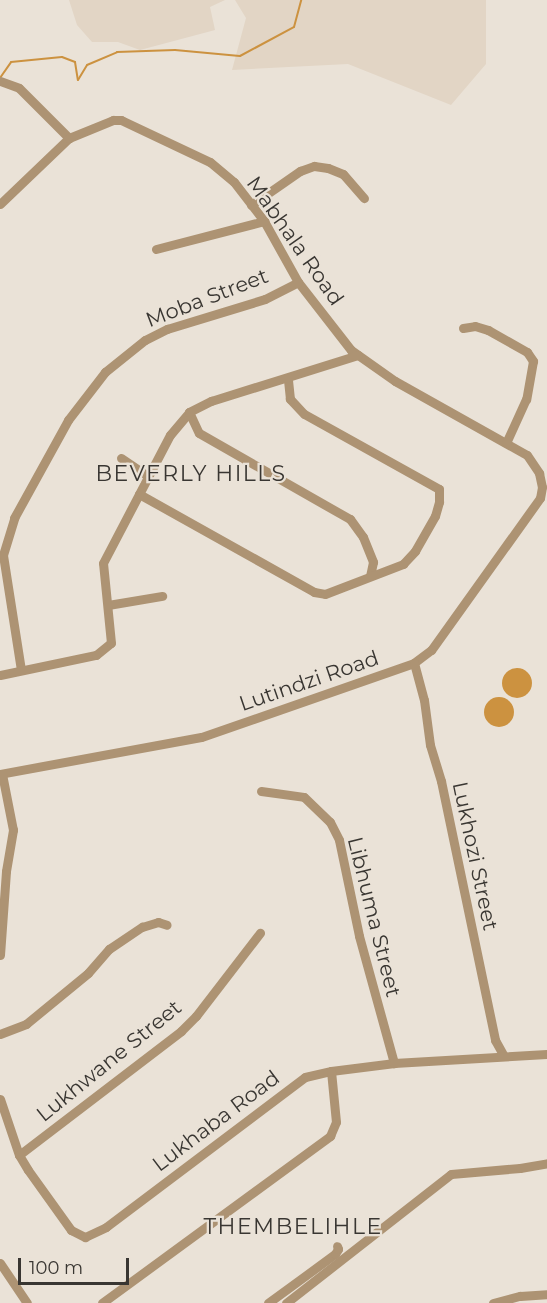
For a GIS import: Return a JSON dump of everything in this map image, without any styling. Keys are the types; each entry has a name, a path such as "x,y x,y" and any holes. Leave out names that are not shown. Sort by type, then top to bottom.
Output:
{"street":[{"path":"0,81 19,88 69,138"},
{"name":"Mabhala Road","path":"0,204 69,138 113,120 121,120 210,162 234,182 264,221 298,282 351,351 395,381 527,455 539,473 544,486"},
{"path":"251,205 300,171 314,166 343,174 363,198"},
{"path":"156,249 264,221"},
{"name":"Moba Street","path":"21,670 3,555 15,518 68,420 105,372 145,340 167,330 265,299 298,282"},
{"path":"463,328 475,326 488,330 527,352 533,361 526,399 506,443"},
{"path":"0,675 96,655 111,643 103,563 170,435 189,412 211,401 288,379 358,355"},
{"path":"139,494 314,592 324,594 403,564 416,550 435,516 439,502 439,489 304,414 290,399 288,379"},
{"path":"189,412 199,433 351,519 363,537 373,562 370,576"},
{"path":"121,458 148,476"},
{"name":"Lutindzi Road","path":"1,774 201,737 414,663 431,650 540,498 544,486"},
{"path":"108,605 162,596"},
{"name":"Lukhozi Street","path":"414,663 424,700 430,745 441,781 495,1040 504,1056"},
{"path":"0,955 6,871 13,830 1,774"},
{"name":"Libhuma Street","path":"261,791 304,796 330,822 339,840 358,936 394,1063"},
{"path":"0,1034 26,1024 88,973 109,949 142,927 152,922 167,925"},
{"name":"Lukhwane Street","path":"20,1155 181,1031 196,1016 260,933"},
{"name":"Lukhaba Road","path":"0,1099 20,1155 71,1230 85,1237 91,1235 305,1077 331,1071 394,1063 547,1054"},
{"path":"102,1303 330,1136 336,1122 331,1071"},
{"path":"286,1303 451,1174 520,1168 547,1162"},
{"path":"268,1303 335,1254 339,1250 337,1246"},
{"path":"0,1263 27,1303"},
{"path":"494,1303 520,1296 547,1294"}],"shaded area":[{"path":"69,0 225,0 210,7 215,30 140,50 118,42 92,42 77,25"},
{"path":"235,0 486,0 486,64 451,105 348,64 232,70 246,18"},
{"path":"517,668 523,669 531,677 531,689 523,697 517,698 511,697 503,689 502,683 503,677 511,669"},
{"path":"499,697 505,698 513,706 513,718 505,726 499,727 493,726 485,718 484,712 485,706 493,698"}],"waterway":[{"path":"0,78 11,62 62,57 75,62 78,80 87,65 117,52 175,50 240,56 294,27 301,0"}],"district":[{"name":"BEVERLY HILLS","path":"191,474"},
{"name":"THEMBELIHLE","path":"293,1227"}]}
